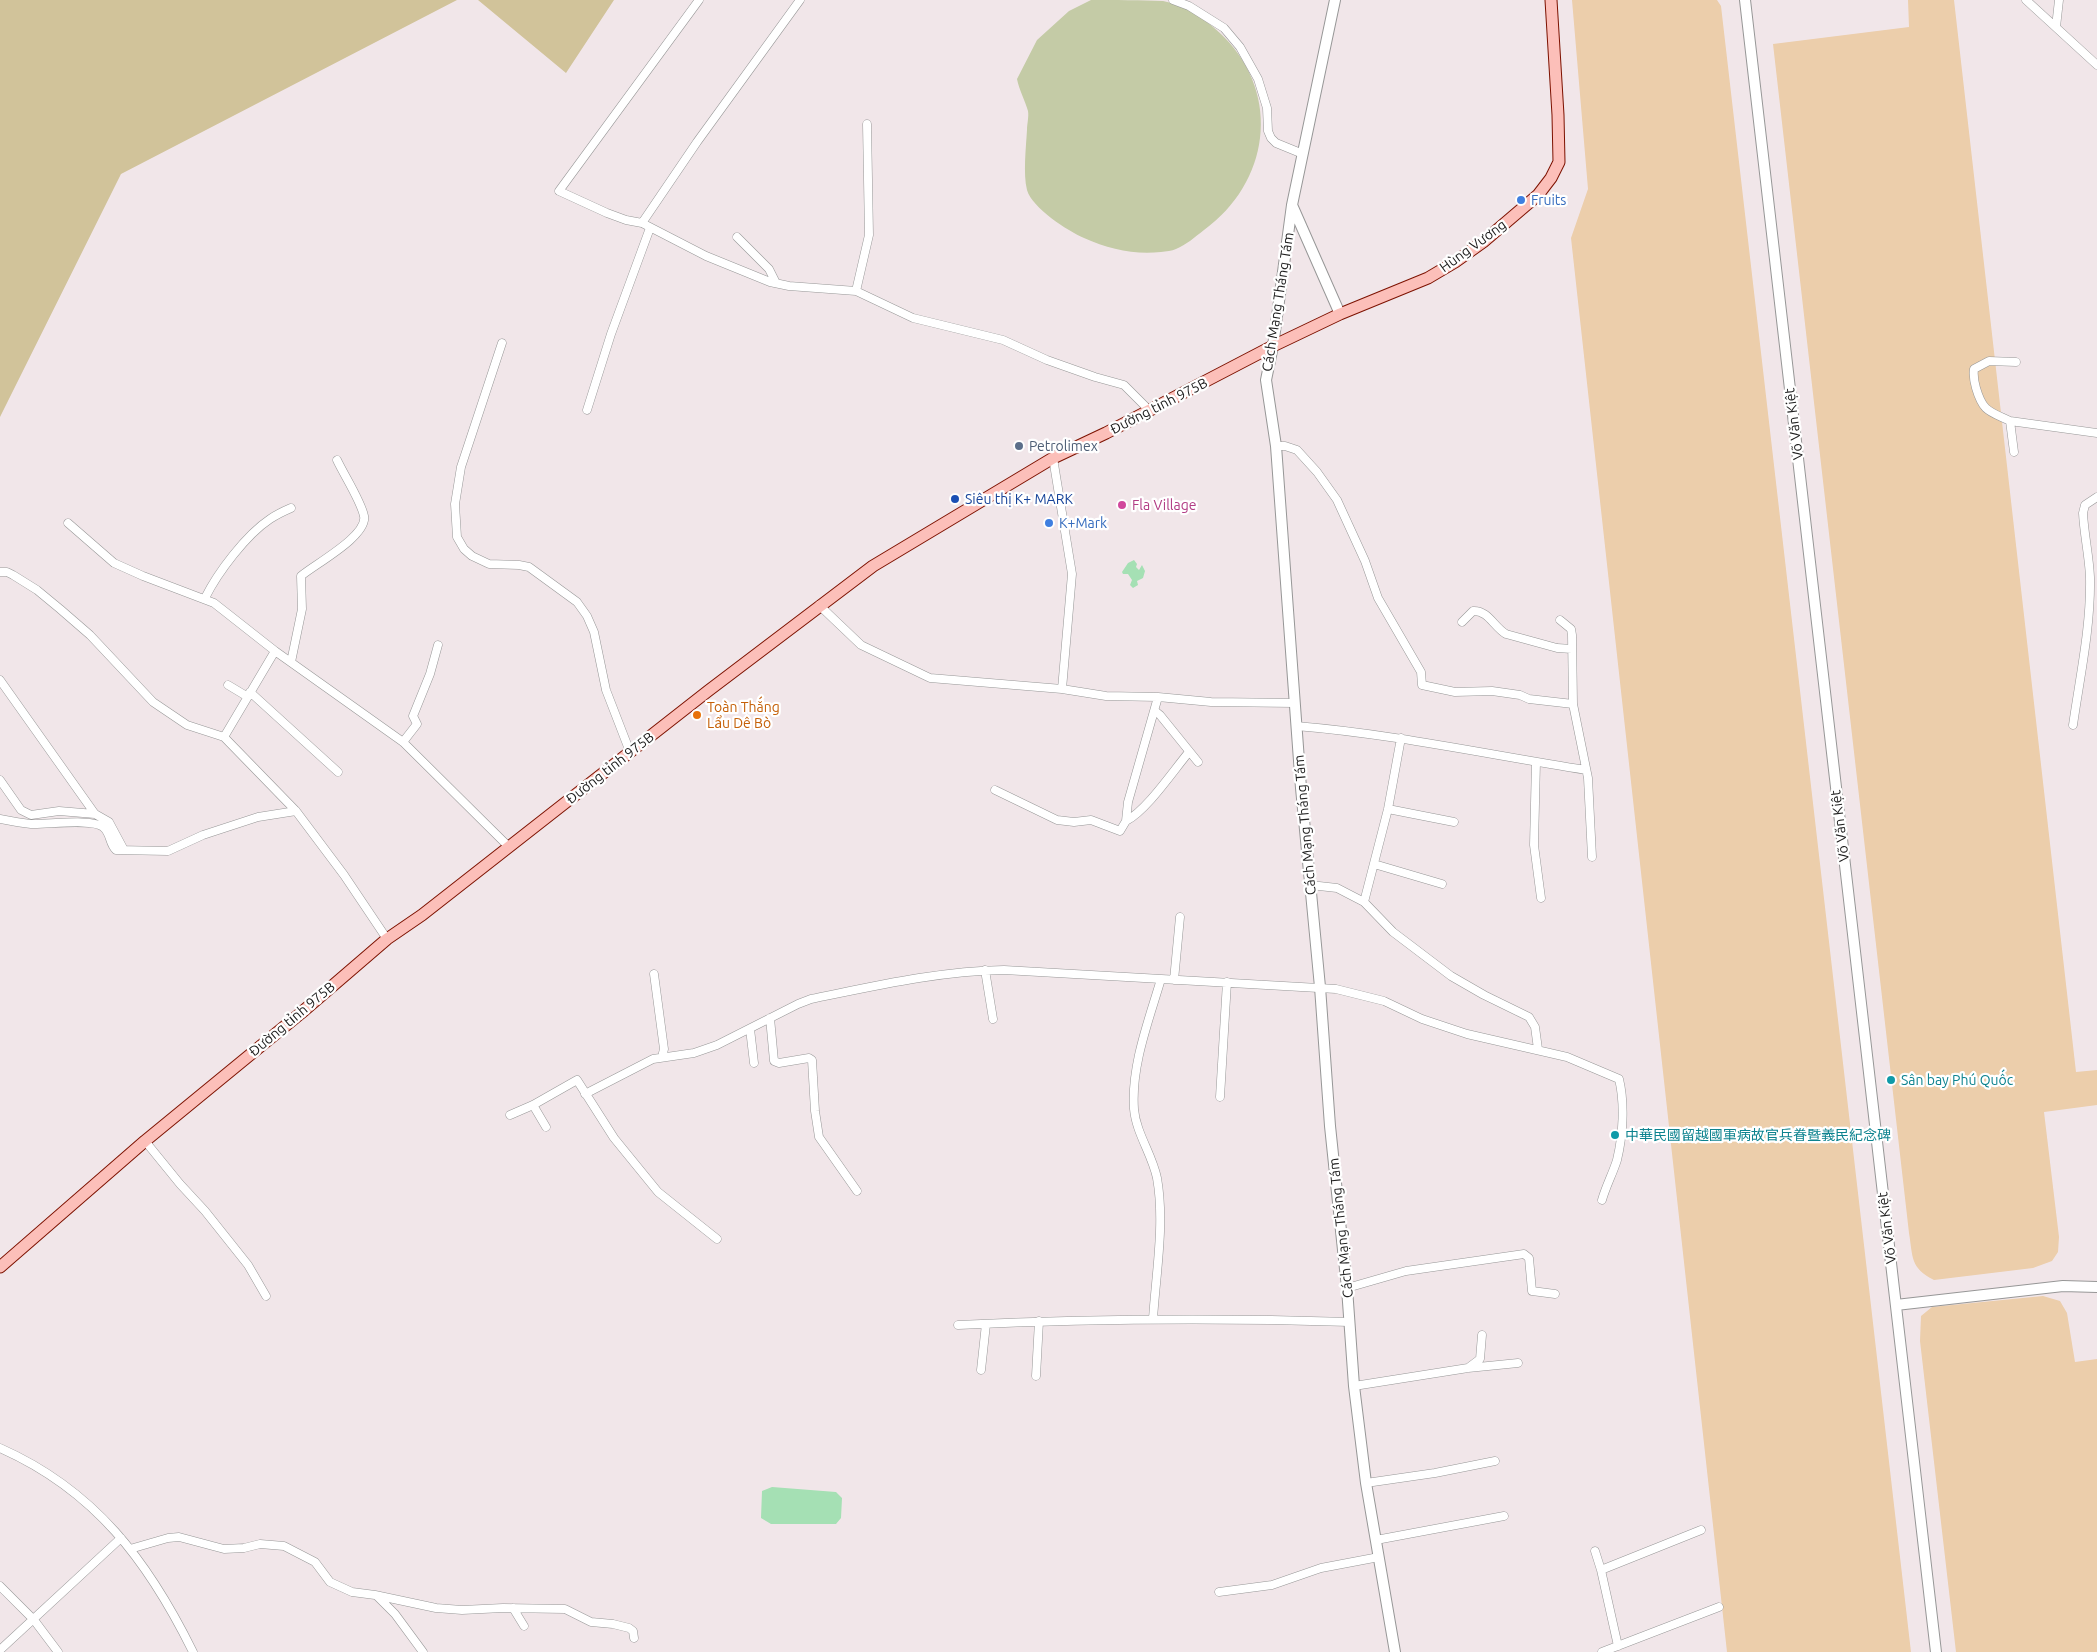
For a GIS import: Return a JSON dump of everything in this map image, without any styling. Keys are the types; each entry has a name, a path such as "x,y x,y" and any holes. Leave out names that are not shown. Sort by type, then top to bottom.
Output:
{"main road":[{"name":"Hùng Vương","path":"1273,346 1340,314 1428,278 1455,262 1526,207 1551,178 1559,162 1560,150 1551,0"},
{"name":"Đường tỉnh 975B","path":"0,1267 145,1141 301,1013 387,939 422,915 630,752 873,566 1053,458 1273,346"}],"street":[{"path":"699,0 559,190 607,213 626,220 642,223 706,256 776,283 790,286 856,291 913,318 1003,340 1047,360 1124,385 1149,410"},
{"path":"642,223 697,142 800,0"},
{"path":"1173,0 1189,6 1224,28 1240,48 1258,79 1267,108 1268,131 1271,138 1276,143 1303,154"},
{"name":"Cách Mạng Tháng Tám","path":"1335,0 1292,205 1273,346 1266,380 1276,446 1296,726 1320,987 1330,1126 1350,1322 1354,1386 1366,1483 1395,1652"},
{"name":"Võ Văn Kiệt","path":"1745,0 1936,1652"},
{"path":"2026,0 2097,65"},
{"path":"2056,27 2059,0"},
{"path":"856,291 869,234 867,124"},
{"path":"1292,205 1340,314"},
{"path":"588,410 611,334 650,228"},
{"path":"737,237 769,269 776,283"},
{"path":"502,343 460,467 455,504 457,537 464,549 472,556 489,564 519,565 529,568 576,602 587,616 594,632 606,690 630,752"},
{"path":"2016,362 1988,361 1974,368 1973,375 1981,405 1986,410 2010,421 2097,433"},
{"path":"2010,421 2014,452"},
{"path":"1276,446 1285,446 1297,450 1317,472 1337,500 1365,561 1378,598 1421,672 1422,685 1455,692 1492,691 1520,695 1529,699 1573,704"},
{"path":"1053,458 1072,574 1062,689"},
{"path":"291,662 302,609 301,576 354,537 363,527 362,511 337,460"},
{"path":"2072,725 2086,638 2090,593 2089,558 2083,512 2085,505 2097,497"},
{"path":"205,598 220,571 250,537 269,520 291,508"},
{"path":"68,523 114,563 143,576 205,598 275,651 403,742 509,847"},
{"path":"0,572 7,572 13,575 37,590 60,609 90,635 161,707 187,725 224,738 296,811 344,875 387,939"},
{"path":"819,606 861,644 930,678 1062,689 1106,696 1158,697 1211,702 1295,704"},
{"path":"1462,622 1473,611 1480,610 1506,634 1557,648 1572,649"},
{"path":"1560,620 1571,629 1573,704 1586,770 1592,857"},
{"path":"403,742 417,724 413,716 430,674 438,645"},
{"path":"224,738 275,651"},
{"path":"0,680 95,814 109,822 124,850"},
{"path":"228,685 249,694 338,772"},
{"path":"995,790 1057,820 1074,822 1091,820 1120,831 1126,821 1128,802 1158,697"},
{"path":"1155,711 1198,762"},
{"path":"1296,726 1347,730 1401,738 1586,770"},
{"path":"1364,902 1388,809 1401,738"},
{"path":"1126,821 1135,815 1189,752"},
{"path":"1536,762 1534,845 1541,898"},
{"path":"0,780 21,810 32,815 59,812 95,814"},
{"path":"1388,809 1454,822"},
{"path":"0,819 31,824 71,822 102,825 108,833 113,848 116,850 168,851 202,835 258,817 296,811"},
{"path":"1374,864 1442,884"},
{"path":"1310,885 1337,888 1364,902 1393,932 1451,976 1529,1017 1535,1027 1538,1049"},
{"path":"1174,980 1180,918"},
{"path":"585,1094 632,1068 662,1057 704,1051 811,999 924,976 985,970 1320,987 1384,1001 1422,1019 1467,1034 1567,1057 1619,1079 1622,1107 1621,1132 1616,1160 1602,1200"},
{"path":"985,970 993,1019"},
{"path":"654,974 664,1049 662,1057"},
{"path":"1153,1319 1160,1220 1158,1197 1151,1156 1139,1130 1134,1110 1139,1054 1161,979"},
{"path":"1220,1098 1227,982"},
{"path":"770,1018 774,1061 779,1063 809,1058 812,1060 815,1111 819,1137 858,1191"},
{"path":"750,1029 754,1063"},
{"path":"510,1115 533,1105 577,1080 614,1138 658,1192 718,1239"},
{"path":"533,1105 546,1127"},
{"path":"145,1141 180,1184 205,1210 248,1265 266,1296"},
{"path":"1347,1288 1406,1271 1524,1254 1529,1258 1532,1291 1555,1294"},
{"path":"1896,1305 2063,1286 2097,1287"},
{"path":"958,1325 1039,1321 1153,1319 1350,1322"},
{"path":"1036,1376 1039,1321"},
{"path":"981,1370 986,1324"},
{"path":"1468,1368 1480,1359 1482,1335"},
{"path":"1354,1386 1468,1368 1518,1364"},
{"path":"0,1448 24,1458 70,1488 106,1520 154,1582 193,1652"},
{"path":"1366,1483 1435,1473 1495,1461"},
{"path":"1376,1540 1504,1516"},
{"path":"1601,1570 1701,1530"},
{"path":"130,1549 168,1538 179,1537 224,1549 244,1548 260,1544 284,1546 315,1562 330,1582 339,1588 352,1592 436,1608 462,1610 513,1608 565,1609 592,1622 629,1628 633,1632 634,1638"},
{"path":"0,1650 121,1538"},
{"path":"1595,1551 1618,1646"},
{"path":"1219,1592 1272,1585 1321,1568 1379,1557"},
{"path":"0,1586 34,1620 58,1652"},
{"path":"375,1595 395,1614 423,1652"},
{"path":"1602,1652 1719,1607"},
{"path":"513,1608 524,1626"}],"shaded area":[{"path":"0,0 457,0 121,174 0,417"},
{"path":"478,0 614,0 566,73"},
{"path":"1091,0 1163,1 1188,10 1211,25 1224,37 1242,60 1254,85 1260,112 1260,138 1254,164 1243,188 1226,211 1194,238 1174,250 1141,253 1112,248 1093,242 1051,218 1030,197 1027,190 1025,168 1028,113 1017,79 1037,40 1069,11"},
{"path":"1572,0 1717,0 1721,6 1911,1652 1727,1652 1571,238 1588,189"},
{"path":"1908,0 1954,0 2076,1072 2097,1070 2097,1105 2044,1112 2059,1237 2058,1252 2052,1261 2033,1268 1934,1280 1926,1276 1914,1261 1909,1233 1773,44 1909,27"},
{"path":"1134,560 1139,570 1142,565 1145,571 1143,578 1137,581 1138,585 1133,588 1130,585 1132,580 1128,574 1123,574 1122,572 1128,563"},
{"path":"2043,1296 2060,1301 2067,1313 2075,1362 2097,1359 2097,1652 1956,1652 1920,1341 1921,1316 1932,1307"},
{"path":"772,1487 836,1492 842,1498 841,1518 836,1524 771,1524 761,1518 762,1491"}],"place":[{"name":"Fruits","path":"1521,200"},
{"name":"Petrolimex","path":"1019,446"},
{"name":"Siêu thị K+ MARK","path":"955,499"},
{"name":"Fla Village","path":"1122,505"},
{"name":"K+Mark","path":"1049,523"},
{"name":"Toàn Thắng Lẩu Dê Bò","path":"697,715"},
{"name":"Sân bay Phú Quốc","path":"1891,1080"},
{"name":"中華民國留越國軍病故官兵眷暨義民紀念碑","path":"1615,1135"}]}
